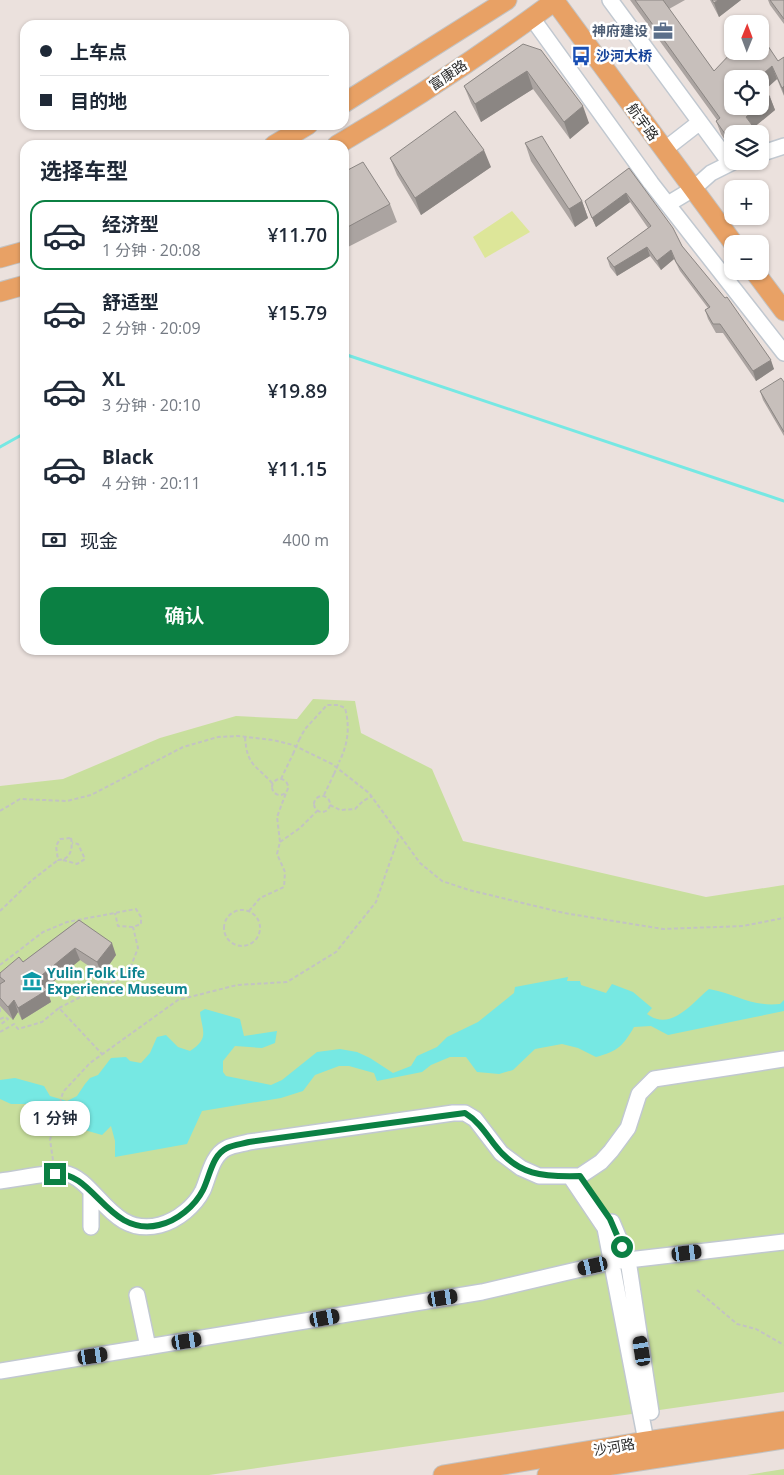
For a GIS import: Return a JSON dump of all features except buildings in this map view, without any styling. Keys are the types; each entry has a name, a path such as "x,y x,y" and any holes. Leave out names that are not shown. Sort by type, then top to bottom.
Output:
{"main road":[{"path":"349,100 507,0"},
{"name":"富康路","path":"346,140 390,114 532,18 555,0"},
{"name":"航宇路","path":"555,0 727,235"},
{"path":"282,140 300,130"},
{"path":"0,258 20,252"},
{"path":"761,280 784,311"},
{"path":"0,292 20,286"},
{"name":"沙河路","path":"443,1475 784,1421"},
{"name":"沙河路","path":"547,1475 784,1439"}],"street":[{"path":"610,0 724,152"},
{"path":"532,18 668,204 784,353"},
{"path":"664,150 700,122"},
{"path":"769,151 784,146"},
{"path":"668,204 692,189 711,173 724,166"},
{"path":"0,1181 64,1173 79,1182 120,1220 139,1226 159,1225 178,1218 194,1203 202,1191 214,1161 226,1148 249,1142 454,1113 465,1113 475,1119 501,1153 521,1168 539,1176 575,1176 601,1162 611,1151 628,1128 639,1094 654,1079 784,1059"},
{"path":"575,1176 610,1219 628,1260 654,1460"},
{"path":"575,1176 605,1228 651,1441"},
{"path":"91,1193 91,1227"},
{"path":"0,1371 482,1292 612,1262 766,1241 784,1242"},
{"path":"137,1295 148,1347"}],"path":[{"path":"273,784 281,779 305,729 327,705 338,705 345,708 348,718 347,747 323,796 315,801 318,810"},
{"path":"245,736 246,753 251,764 273,784 273,790 276,794 286,793"},
{"path":"0,811 20,799 67,801 91,795 183,747 218,737 245,736 273,740 293,746 332,764 372,796 420,863 442,881 469,890 564,913 663,929 743,926 784,918"},
{"path":"249,911 260,898 284,887 285,872 277,854 280,842 277,817 286,793 287,783 281,779"},
{"path":"318,810 326,811 330,805 330,800 323,796"},
{"path":"330,805 340,810 355,809 372,796"},
{"path":"280,842 300,828 318,810"},
{"path":"55,1174 50,1140 57,1108 63,1092 90,1062 178,1000 237,985 287,982 336,952 376,902 400,835"},
{"path":"58,860 56,846 60,839 71,838 73,848 62,860"},
{"path":"0,910 58,860 77,864 85,859 78,844 72,843"},
{"path":"0,965 43,932 67,922 136,908 141,916 141,924 133,927 118,926 115,913"},
{"path":"237,910 249,911 258,918 259,935 251,944 240,946 234,944 225,936 224,923 237,910"},
{"path":"0,1032 14,1024 18,1029 42,1022 59,1008 127,976 138,948 133,927"},
{"path":"0,1008 0,1013"},
{"path":"59,1008 102,1054"},
{"path":"0,1019 4,1016 8,1020 0,1025"},
{"path":"697,1290 737,1324 756,1329 784,1345"}],"green space":[{"path":"512,211 530,232 485,258 473,237"},
{"path":"313,699 355,701 361,733 432,769 463,841 706,897 784,885 784,1392 209,1475 0,1475 0,786 63,779 160,738 236,716 297,719"},
{"path":"784,1469 784,1475 747,1475"}],"water":[{"path":"568,977 567,981 580,981 581,985 606,993 612,984 633,992 652,1008 647,1014 656,1019 664,1020 681,1014 709,989 760,1004 780,1004 784,1000 784,1011 668,1035 651,1026 634,1027 627,1039 619,1047 603,1055 596,1057 578,1048 562,1044 535,1049 513,1070 499,1074 477,1072 466,1057 450,1057 431,1065 422,1072 377,1081 374,1073 349,1066 339,1066 315,1075 303,1091 281,1098 202,1111 187,1144 115,1157 115,1141 111,1126 102,1135 74,1127 68,1108 43,1104 11,1104 0,1099 0,1080 15,1078 44,1086 50,1096 67,1101 77,1096 90,1078 98,1075 111,1058 126,1057 130,1061 141,1063 150,1053 157,1037 166,1035 178,1047 190,1051 202,1038 203,1029 200,1012 205,1009 240,1019 244,1036 277,1031 275,1043 262,1048 235,1046 223,1061 223,1072 226,1076 271,1085 282,1080 317,1052 340,1049 357,1052 393,1073 411,1066 417,1056 437,1047 447,1037 478,1022 514,993 515,987"}],"waterway":[{"path":"349,356 784,501"},
{"path":"0,447 20,436"}],"place":[{"name":"神府建设","path":"663,31"},
{"name":"沙河大桥","path":"581,56"},
{"name":"Yulin Folk Life Experience Museum","path":"32,981"}],"route":[{"path":"55,1174 64,1173 79,1182 120,1220 139,1226 159,1225 178,1218 194,1203 202,1191 214,1161 226,1148 249,1142 306,1135 329,1130 465,1113 475,1119 501,1153 521,1168 539,1176 580,1176 592,1190 610,1219 622,1247"}]}
